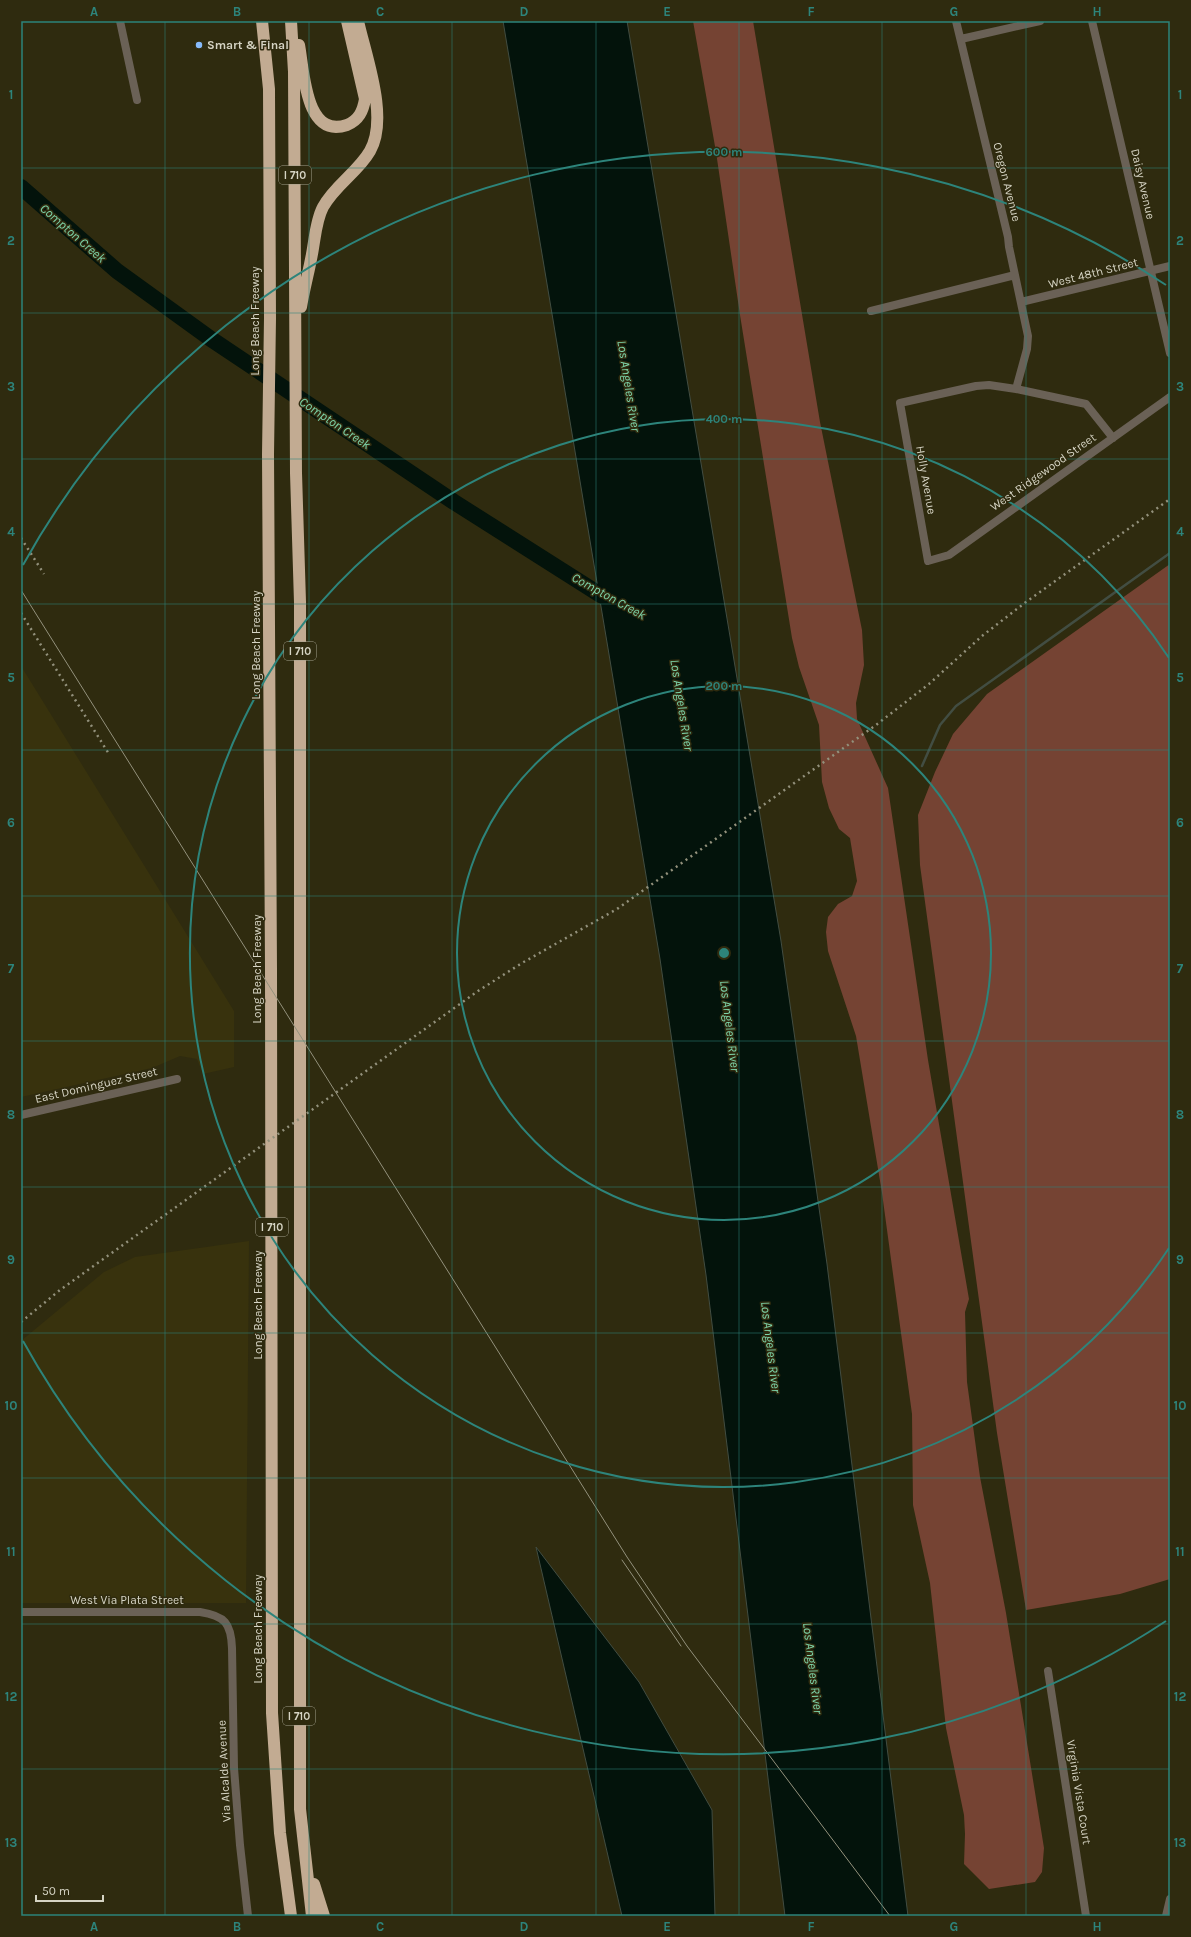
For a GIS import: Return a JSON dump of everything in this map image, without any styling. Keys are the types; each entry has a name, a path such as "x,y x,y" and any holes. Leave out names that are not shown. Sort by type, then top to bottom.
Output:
{"highway":[{"name":"Long Beach Freeway","path":"262,21 269,89 270,318 268,454 272,968 272,1713 280,1833 291,1916"},
{"name":"I 710","path":"291,21 294,72 296,473 300,602 300,1809 303,1849 312,1916"},
{"path":"295,21 310,103 314,115 322,122 331,126 342,126 351,123 364,110 365,99 346,21"},
{"path":"296,330 316,230 323,208 333,192 370,151 376,137 379,120 376,99 358,21"},
{"path":"303,1849 324,1916"}],"street":[{"path":"120,21 137,100"},
{"name":"Oregon Avenue","path":"956,21 1008,237 1028,336 1027,349 1016,389"},
{"path":"961,39 1040,21"},
{"name":"Daisy Avenue","path":"1092,21 1170,353"},
{"name":"West 48th Street","path":"1021,302 1170,266"},
{"path":"871,311 1015,276"},
{"name":"Holly Avenue","path":"928,561 900,403 976,386 989,385 1016,389"},
{"path":"1016,389 1086,404 1113,438"},
{"name":"West Ridgewood Street","path":"928,561 949,555 1170,397"},
{"name":"East Dominguez Street","path":"21,1115 177,1079"},
{"name":"West Via Plata Street","path":"21,1612 200,1612 214,1614 228,1625"},
{"name":"Via Alcalde Avenue","path":"228,1625 232,1636 234,1768 240,1845 248,1916"},
{"name":"Virginia Vista Court","path":"1048,1671 1086,1916"},
{"path":"1166,1916 1170,1899"}],"shaded area":[{"path":"693,21 753,21 820,422 862,630 864,665 856,703 857,719 888,788 928,1060 969,1299 965,1312 967,1382 980,1477 1006,1613 1044,1848 1042,1872 1035,1882 989,1889 964,1864 964,1815 946,1728 930,1583 913,1505 912,1414 882,1193 856,1036 828,951 826,932 828,917 838,904 852,896 857,881 850,838 839,829 829,808 822,782 819,725 799,667 792,638 740,315 716,152"},
{"path":"1170,564 1170,1579 1120,1594 1026,1610 997,1433 920,865 918,815 935,772 953,734 987,694"},
{"path":"21,666 234,1011 234,1067 203,1074 197,1059 180,1056 152,1068 21,1097"},
{"path":"249,1241 246,1603 21,1603 21,1341 104,1272 135,1257"}],"water":[{"name":"Los Angeles River","path":"503,21 627,21 781,941 827,1264 908,1916 785,1916 706,1275 660,959"},
{"path":"536,1547 639,1682 712,1810 715,1916 622,1916"}],"waterway":[{"name":"Compton Creek","path":"21,187 117,271 211,339 454,502 599,594 619,604"},
{"path":"922,766 940,725 956,706 1170,553"}],"tram line":[{"path":"21,590 627,1557 687,1646 890,1916"},
{"path":"622,1560 681,1646"}],"railway":[{"path":"21,1322 60,1290 478,991 522,963 617,909 876,725 929,684 982,636 1026,602 1170,499"},
{"path":"21,538 44,574"},
{"path":"21,613 109,754"}],"place":[{"name":"Smart & Final","path":"199,45"}]}
